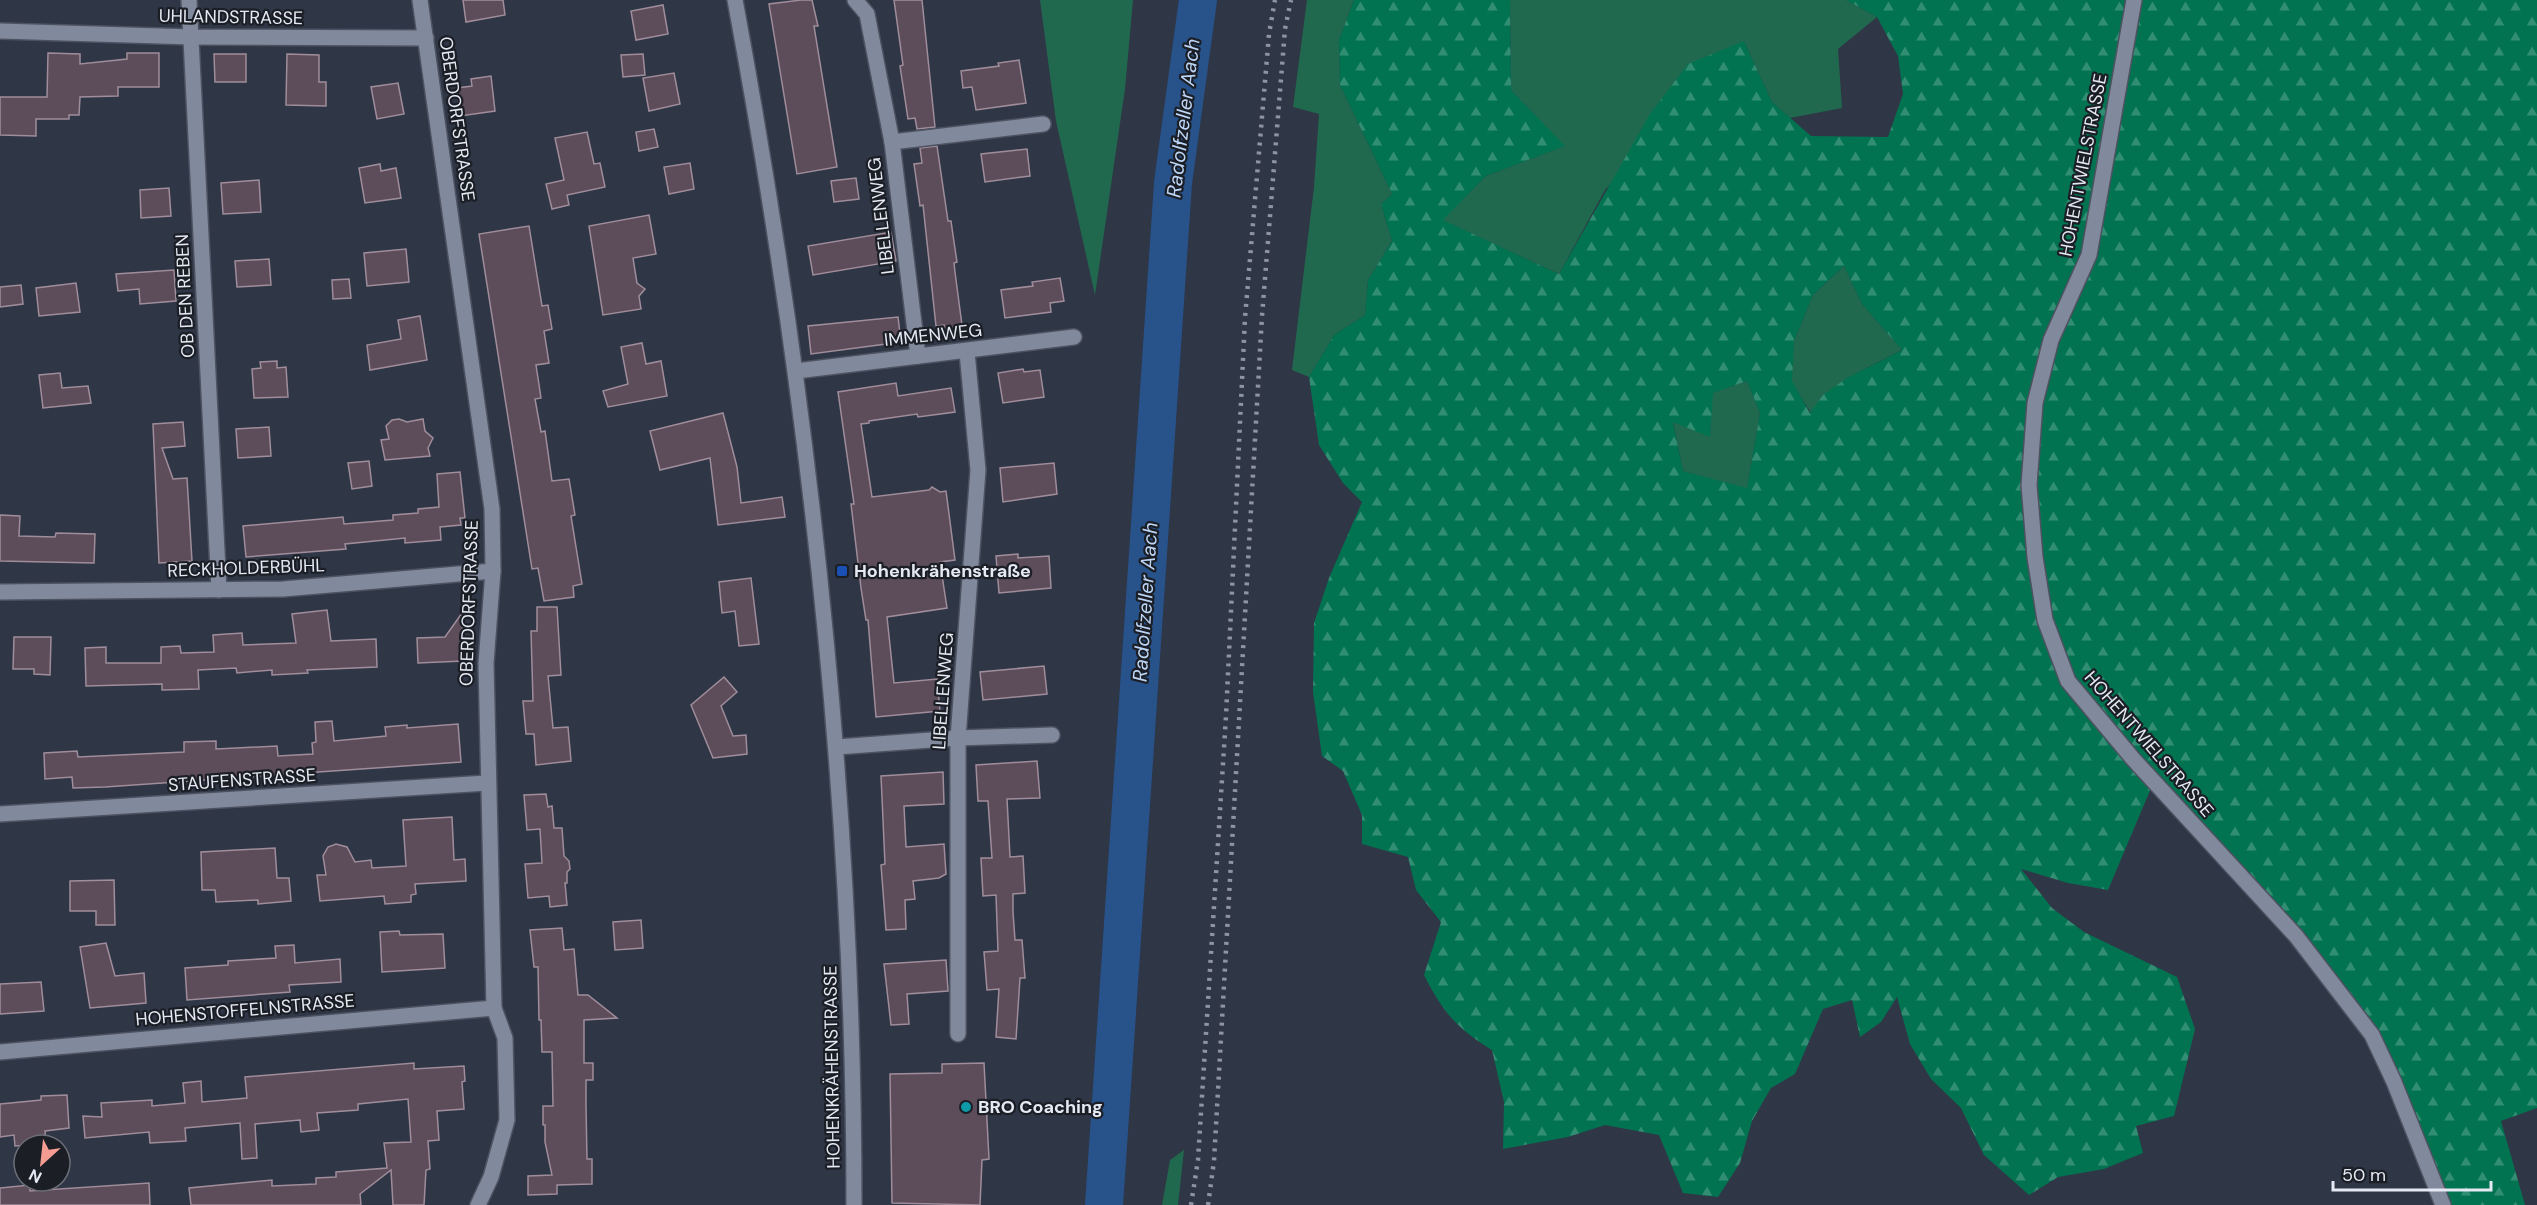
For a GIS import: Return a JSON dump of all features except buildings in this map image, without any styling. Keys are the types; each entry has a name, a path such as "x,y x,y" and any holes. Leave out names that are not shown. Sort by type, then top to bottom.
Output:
{"street":[{"name":"OB DEN REBEN","path":"189,0 219,590"},
{"name":"OBERDORFSTRASSE","path":"420,0 492,509 493,571 486,663 487,783 494,1008 505,1038 507,1120 491,1177 478,1205"},
{"name":"HOHENKRÄHENSTRASSE","path":"735,0 759,130 796,371 828,646 846,879 854,1085 854,1205"},
{"name":"LIBELLENWEG","path":"855,0 867,14 892,142 918,356"},
{"name":"HOHENTWIELSTRASSE","path":"2134,0 2089,255 2050,340 2035,403 2029,485 2035,557 2045,620 2068,681 2134,760 2296,936 2372,1035 2394,1082 2443,1205"},
{"name":"UHLANDSTRASSE","path":"0,31 192,37 426,38"},
{"name":"LIBELLENWEG","path":"892,142 1043,124"},
{"name":"IMMENWEG","path":"796,371 967,352 1074,337"},
{"name":"LIBELLENWEG","path":"958,1034 958,738 978,470 967,352"},
{"name":"RECKHOLDERBÜHL","path":"0,592 283,589 493,571"},
{"path":"837,747 958,738 1052,735"},
{"name":"STAUFENSTRASSE","path":"0,814 487,783"},
{"name":"HOHENSTOFFELNSTRASSE","path":"0,1052 494,1008"}],"green space":[{"path":"1040,0 1133,0 1125,89 1095,295 1056,121"},
{"path":"1307,0 1354,0 1339,40 1340,85 1392,194 1381,204 1392,241 1368,280 1365,315 1334,335 1309,377 1292,370 1314,187 1319,114 1293,107"},
{"path":"1354,0 1510,0 1511,90 1565,146 1486,176 1443,220 1559,274 1650,114 1688,64 1744,41 1772,102 1811,136 1888,137 1903,94 1898,56 1877,17 1846,0 2537,0 2537,1108 2501,1121 2525,1205 2443,1205 2371,1035 2154,781 2108,890 2068,883 2021,869 2052,908 2084,932 2177,977 2195,1029 2174,1116 2136,1126 2143,1153 2104,1169 2058,1177 2029,1195 1984,1155 1961,1108 1931,1079 1910,1044 1897,997 1881,1022 1860,1037 1852,1000 1823,1009 1795,1074 1771,1088 1752,1121 1740,1163 1718,1197 1683,1193 1659,1135 1605,1125 1568,1137 1503,1149 1504,1102 1492,1050 1469,1034 1452,1018 1424,975 1441,922 1416,890 1408,857 1362,844 1362,815 1343,771 1322,756 1313,692 1314,623 1329,578 1362,502 1343,483 1319,445 1309,377 1334,335 1365,315 1368,280 1392,241 1381,204 1392,194 1340,85 1339,40","holes":["1844,266 1862,304 1902,350 1847,378 1823,395 1810,413 1792,381 1794,341 1813,295","1747,381 1760,413 1747,488 1683,471 1673,422 1710,437 1713,393"]},
{"path":"1510,0 1846,0 1877,17 1838,49 1842,108 1790,118 1772,102 1744,41 1605,190 1559,274 1442,220 1486,176 1564,146 1511,90"},
{"path":"1844,266 1862,304 1902,350 1841,383 1811,413 1791,381 1794,341 1813,295"},
{"path":"1747,381 1760,413 1747,489 1683,471 1673,421 1710,436 1712,393"},
{"path":"1184,1150 1178,1205 1162,1205 1170,1160"}],"waterway":[{"name":"Radolfzeller Aach","path":"1104,1205 1173,183 1198,0"}],"railway":[{"path":"1191,1205 1198,1160 1226,716 1245,318 1269,34 1275,0"},
{"path":"1208,1205 1214,1161 1262,316 1285,29 1291,0"}],"place":[{"name":"Hohenkrähenstraße","path":"842,571"},
{"name":"BRO Coaching","path":"966,1107"}]}
